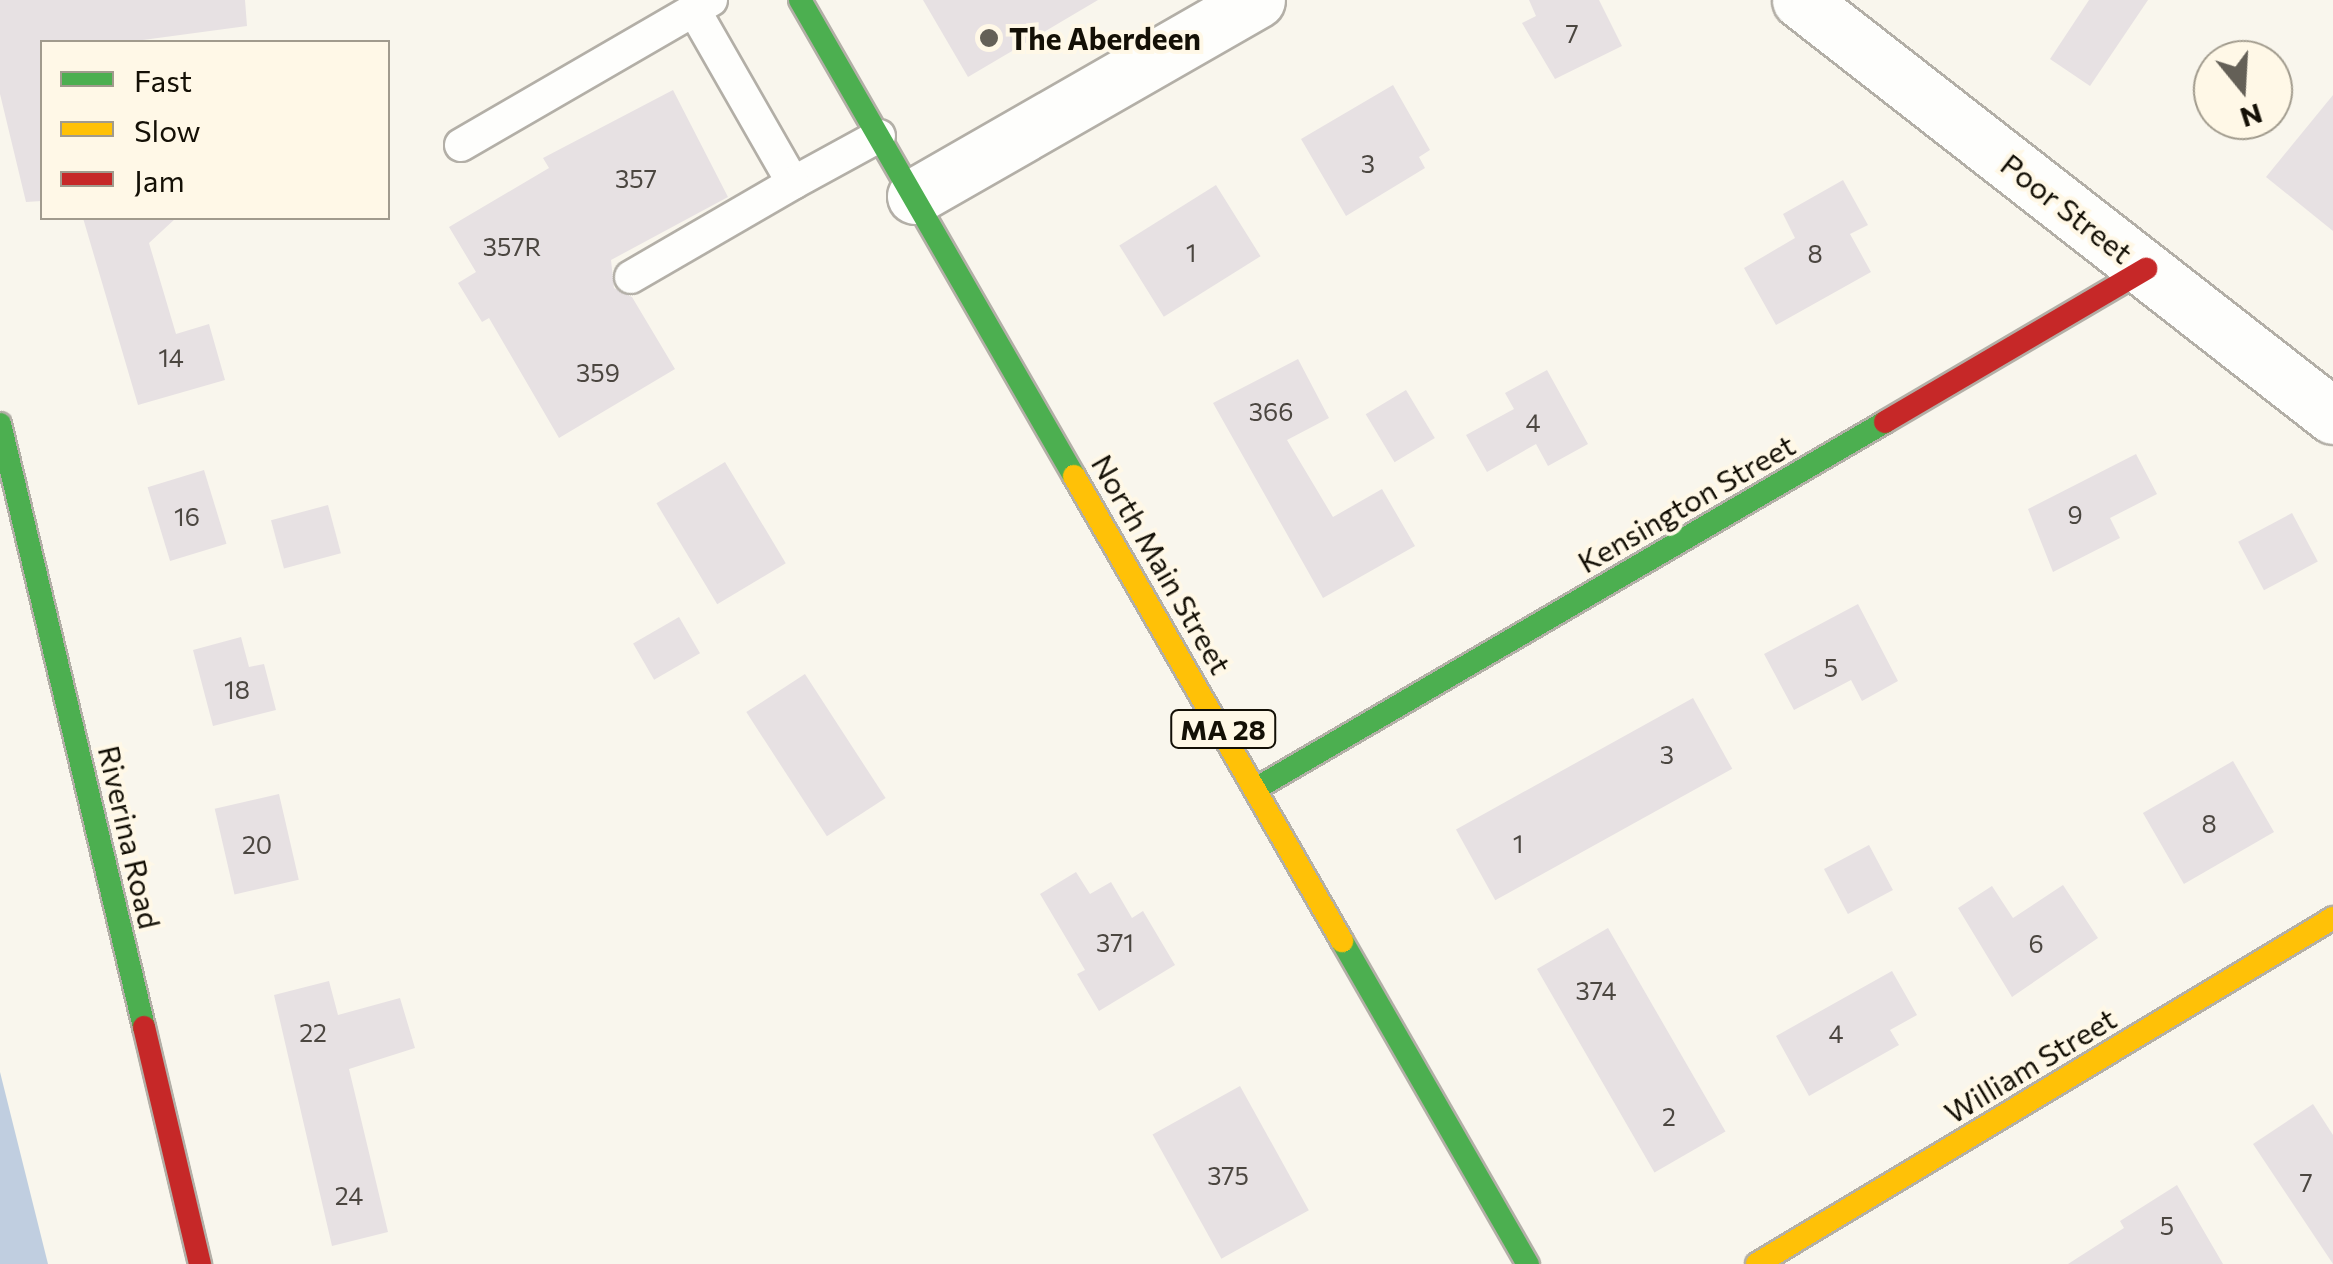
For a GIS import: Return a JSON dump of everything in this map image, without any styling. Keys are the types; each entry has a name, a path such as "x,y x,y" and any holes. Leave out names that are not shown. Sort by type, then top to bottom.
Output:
{"street":[{"name":"North Main Street","path":"800,0 1528,1264"},
{"path":"914,196 1257,0"},
{"name":"Poor Street","path":"1800,0 2333,416"},
{"name":"Kensington Street","path":"1257,788 2146,270"},
{"name":"Riverina Road","path":"0,424 200,1264"},
{"name":"William Street","path":"1757,1264 2333,918"}],"lane":[{"path":"462,145 703,5 793,183"},
{"path":"631,278 879,136"}],"water":[{"path":"0,1072 48,1264 0,1264"}],"building":[{"path":"0,0 245,0 247,26 143,40 40,40 40,201 26,202 0,94"},
{"name":"The Aberdeen","path":"923,0 1098,0 968,77"},
{"path":"1529,0 1599,0 1622,46 1555,79 1522,23 1536,16"},
{"path":"2089,0 2148,0 2090,86 2050,59"},
{"path":"1393,85 1430,150 1419,157 1425,168 1346,216 1301,139"},
{"path":"673,90 728,197 611,260 614,288 632,297 675,369 559,438 489,318 482,322 458,283 476,272 449,227 549,168 543,158"},
{"path":"2333,95 2333,231 2266,177"},
{"path":"1843,180 1868,225 1850,234 1871,272 1776,325 1744,268 1795,238 1783,214"},
{"path":"1216,185 1261,256 1164,317 1119,245"},
{"path":"84,220 174,220 149,243 176,334 209,324 225,380 138,405"},
{"path":"1298,359 1329,418 1287,440 1333,517 1382,489 1415,546 1323,598 1213,403"},
{"path":"1547,370 1588,444 1548,466 1536,444 1487,472 1466,435 1514,409 1505,393"},
{"path":"1406,390 1435,438 1395,462 1366,414"},
{"path":"2136,454 2157,494 2110,518 2120,538 2053,572 2028,509"},
{"path":"725,462 786,563 717,604 656,503"},
{"path":"204,470 227,544 170,561 148,487"},
{"path":"328,505 341,553 284,569 271,520"},
{"path":"2292,513 2318,562 2264,590 2238,542"},
{"path":"1858,604 1898,681 1862,701 1851,680 1794,710 1764,654"},
{"path":"679,617 700,653 654,680 633,644"},
{"path":"241,637 249,667 264,664 276,710 213,726 193,650"},
{"path":"805,674 886,798 827,836 746,712"},
{"path":"1693,698 1732,769 1495,900 1456,829"},
{"path":"2233,761 2274,832 2184,884 2143,813"},
{"path":"279,794 299,880 234,895 215,809"},
{"path":"1869,845 1893,890 1848,914 1824,869"},
{"path":"1076,872 1090,894 1111,882 1132,918 1143,911 1175,965 1099,1011 1077,974 1085,970 1040,894"},
{"path":"2063,885 2098,938 2012,997 1958,908 1992,886 2013,918"},
{"path":"1608,928 1726,1132 1654,1173 1537,969"},
{"path":"1892,971 1917,1015 1890,1030 1899,1045 1809,1096 1776,1036"},
{"path":"329,981 338,1015 400,998 415,1048 349,1069 388,1232 332,1246 274,995"},
{"path":"1240,1086 1309,1210 1221,1259 1153,1134"},
{"path":"2313,1104 2333,1135 2333,1264 2253,1144"},
{"path":"2177,1185 2223,1264 2068,1264 2124,1228 2120,1221"}],"traffic: fast":[{"path":"800,0 1074,476"},
{"path":"1257,788 1885,422"},
{"path":"0,424 144,1027"},
{"path":"1342,941 1528,1264"}],"traffic: slow":[{"path":"1074,476 1342,941"},
{"path":"1757,1264 2333,918"}],"traffic: jam":[{"path":"1885,422 2146,269"},
{"path":"144,1027 200,1264"}],"place":[{"name":"The Aberdeen","path":"989,38"}]}
